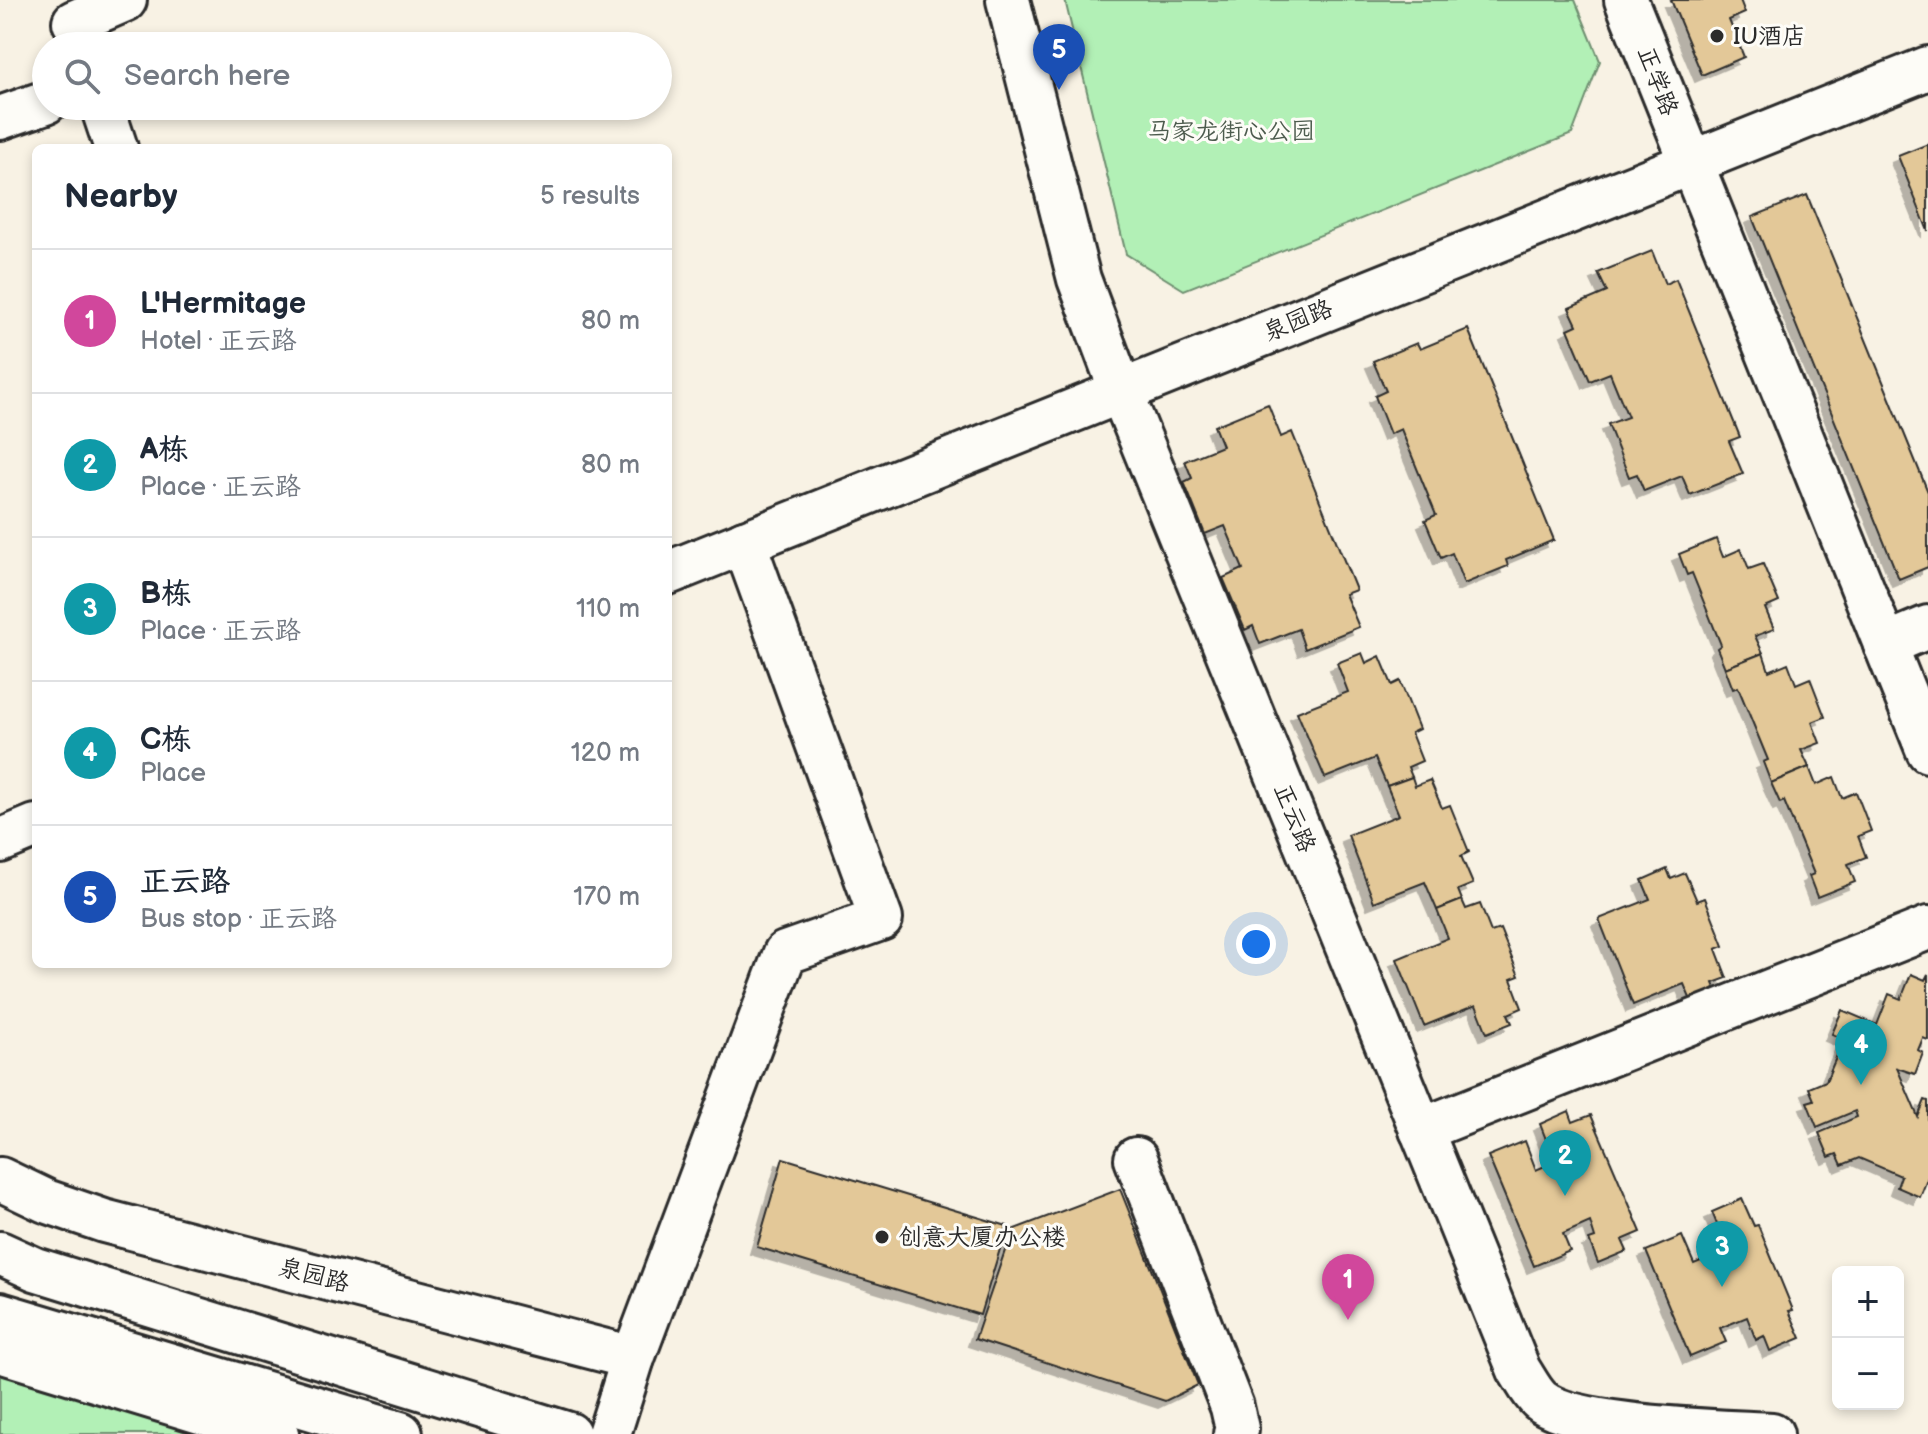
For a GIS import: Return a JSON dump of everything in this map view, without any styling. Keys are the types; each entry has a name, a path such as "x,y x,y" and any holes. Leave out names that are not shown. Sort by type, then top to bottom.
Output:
{"main road":[{"path":"0,1315 400,1434"},
{"path":"0,1350 276,1434"}],"street":[{"path":"75,23 125,0"},
{"name":"正云路","path":"1008,0 1079,279 1121,391 1519,1370 1540,1400 1568,1415 1613,1422 1772,1434"},
{"name":"正学路","path":"1626,0 1928,751"},
{"name":"泉园路","path":"672,571 1928,68"},
{"path":"0,118 32,107"},
{"path":"107,120 115,144"},
{"path":"609,1434 633,1358 785,953 881,919 744,542"},
{"path":"1885,645 1928,627"},
{"path":"0,841 32,828"},
{"path":"1421,1130 1928,928"},
{"path":"1136,1159 1232,1407 1237,1429 1235,1434"},
{"name":"泉园路","path":"0,1179 46,1201 104,1221 633,1358"},
{"path":"0,1253 35,1269 488,1422 569,1434"}],"green space":[{"name":"马家龙街心公园","path":"1065,0 1575,0 1600,61 1572,134 1184,290 1126,254"},
{"path":"0,1373 212,1434 0,1434"}],"building":[{"path":"1671,0 1740,0 1745,13 1729,20 1744,57 1702,75"},
{"path":"1928,144 1928,231 1898,156"},
{"path":"1807,195 1928,492 1928,567 1899,579 1752,217"},
{"path":"1652,251 1665,284 1676,279 1740,437 1729,441 1743,474 1690,495 1682,476 1644,491 1637,474 1629,477 1608,424 1628,417 1610,373 1590,381 1568,329 1577,325 1569,308 1607,292 1598,273"},
{"path":"1468,329 1554,540 1506,560 1508,566 1464,584 1452,553 1441,558 1425,520 1436,515 1401,429 1390,434 1375,396 1386,391 1373,361 1417,343 1420,349"},
{"path":"1268,404 1281,437 1292,432 1356,590 1345,594 1359,627 1305,649 1298,629 1260,644 1253,626 1245,630 1223,578 1243,569 1225,526 1205,534 1184,482 1192,478 1185,461 1222,446 1214,426"},
{"path":"1716,539 1723,557 1741,549 1749,569 1763,564 1779,602 1765,608 1774,629 1755,636 1763,653 1725,668 1717,648 1721,645 1692,573 1687,575 1679,554"},
{"path":"1362,653 1366,663 1380,656 1392,685 1400,681 1419,729 1411,733 1422,761 1408,767 1412,777 1387,786 1375,758 1325,778 1297,712 1348,692 1337,663"},
{"path":"1763,653 1769,671 1788,663 1796,684 1810,678 1825,717 1812,722 1820,743 1801,750 1809,767 1771,783 1763,762 1768,760 1738,687 1733,689 1725,668"},
{"path":"1809,767 1816,785 1834,777 1842,798 1856,792 1871,831 1858,836 1866,857 1848,864 1855,882 1817,897 1809,876 1814,874 1784,801 1780,803 1771,783"},
{"path":"1412,777 1415,786 1430,780 1442,808 1450,805 1469,852 1461,856 1473,884 1458,890 1462,900 1437,910 1425,882 1374,902 1348,835 1399,815 1387,786"},
{"path":"1667,869 1671,879 1685,873 1697,901 1705,898 1724,946 1716,949 1727,978 1713,983 1717,993 1692,1003 1684,984 1633,1005 1599,919 1650,899 1642,880"},
{"path":"1462,900 1466,909 1480,904 1491,932 1500,929 1519,976 1511,979 1522,1008 1508,1014 1512,1023 1487,1033 1476,1005 1424,1026 1397,959 1448,938 1437,910"},
{"path":"1911,974 1925,980 1928,974 1928,1040 1923,1038 1918,1050 1923,1053 1915,1074 1897,1068 1918,1117 1925,1100 1928,1101 1928,1177 1920,1197 1897,1187 1901,1176 1859,1158 1842,1165 1837,1154 1829,1157 1819,1133 1857,1117 1855,1111 1817,1127 1807,1102 1814,1100 1809,1088 1826,1081 1844,1039 1832,1034 1842,1010 1877,1025 1889,994 1901,999"},
{"path":"1569,1111 1573,1122 1591,1115 1641,1232 1622,1240 1627,1251 1598,1263 1589,1240 1595,1238 1590,1222 1563,1234 1570,1251 1534,1266 1488,1156 1525,1141 1536,1170 1563,1158 1556,1144 1549,1147 1540,1124"},
{"name":"创意大厦办公楼","path":"783,1158 1007,1226 980,1315 757,1247"},
{"path":"1120,1189 1198,1385 1165,1401 975,1339 1012,1230"},
{"path":"1742,1199 1754,1226 1758,1225 1793,1310 1789,1311 1801,1338 1770,1351 1764,1336 1756,1340 1747,1317 1720,1328 1726,1342 1690,1357 1646,1251 1682,1236 1694,1264 1720,1253 1711,1230 1718,1227 1712,1212"}],"place":[{"name":"IU酒店","path":"1717,36"},
{"name":"正云路","path":"1059,90"},
{"name":"C栋","path":"1861,1085"},
{"name":"A栋","path":"1565,1196"},
{"name":"创意大厦办公楼","path":"882,1237"},
{"name":"B栋","path":"1722,1287"},
{"name":"L'Hermitage","path":"1348,1320"}]}
